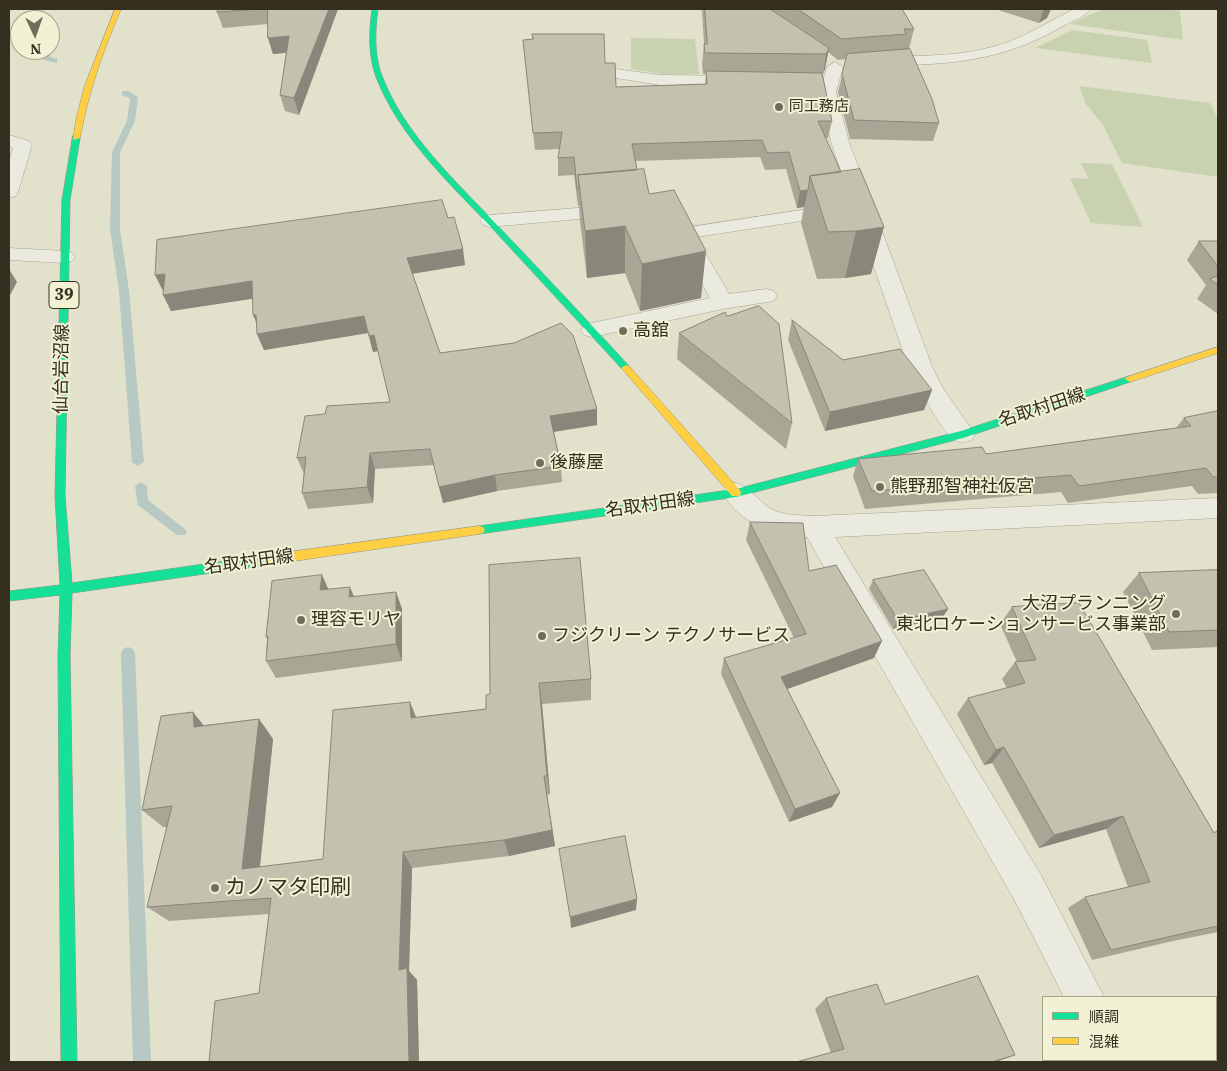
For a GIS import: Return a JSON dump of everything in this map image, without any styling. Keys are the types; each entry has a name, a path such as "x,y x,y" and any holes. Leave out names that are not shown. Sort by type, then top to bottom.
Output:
{"main road":[{"name":"仙台岩沼線","path":"69,1062 64,655 66,590 60,496 66,200 81,106 93,65 118,9"},
{"path":"375,9 370,35 372,54 383,86 413,132 490,221 678,423 736,493"},
{"name":"名取村田線","path":"66,590 736,493 963,434 1218,350"},
{"path":"9,596 66,590"}],"street":[{"path":"865,61 960,58 988,54 1007,48 1084,9"},
{"path":"829,70 828,92 840,142 865,206 921,370 934,394 963,434"},
{"path":"616,74 660,80 764,82"},
{"path":"9,140 23,145 9,192"},
{"path":"723,302 680,224 865,206"},
{"path":"490,221 634,209"},
{"path":"9,254 65,257"},
{"path":"592,330 723,302 766,296"},
{"path":"736,493 753,512 765,520 815,526 1218,508"},
{"path":"815,526 1028,888 1084,996"}],"green space":[{"path":"1103,9 1164,9 1180,11 1183,40 1070,24"},
{"path":"1072,30 1147,40 1152,63 1035,48"},
{"path":"631,38 695,39 699,74 669,75 631,69"},
{"path":"1079,86 1210,103 1218,119 1218,177 1122,163 1103,125 1086,104"},
{"path":"1081,163 1112,164 1143,227 1091,223 1070,178 1089,179"}],"building":[{"path":"219,9 260,9 217,12"},
{"path":"268,9 329,9 294,98 280,95 289,36 268,38"},
{"path":"705,9 770,9 829,48 826,54 705,53 704,44 707,44"},
{"path":"798,9 902,9 914,29 904,29 906,34 842,39"},
{"path":"532,34 604,34 605,63 615,63 616,87 707,84 706,71 822,73 832,121 818,121 841,172 810,176 808,190 800,191 789,152 767,153 762,140 632,144 637,170 578,175 579,189 577,189 574,157 558,158 562,132 533,133 523,40 533,39"},
{"path":"910,49 932,99 939,123 854,120 842,74 847,54"},
{"path":"644,169 649,194 674,190 706,251 642,264 625,226 585,231 578,175"},
{"path":"860,169 884,227 828,232 810,176"},
{"path":"442,200 448,218 454,217 463,249 407,258 440,353 514,343 561,323 573,335 597,409 550,416 561,466 495,475 439,487 430,449 370,453 367,487 302,493 306,457 297,458 305,416 325,414 327,406 390,402 374,335 369,336 364,316 257,334 256,315 253,315 252,281 163,295 165,274 155,275 157,240"},
{"path":"1199,241 1218,241 1218,266"},
{"path":"1218,276 1218,285 1210,279"},
{"path":"759,306 779,324 792,423 679,333 725,312 727,316"},
{"path":"792,320 843,360 900,349 932,390 830,412"},
{"path":"1218,411 1218,477 1213,477 1206,468 1079,486 1071,475 872,491 858,459 982,447 986,454 1191,426 1184,418"},
{"path":"750,522 803,523 809,571 836,565 882,641 781,677 840,793 795,809 724,658 806,634"},
{"path":"580,558 591,679 539,683 547,776 544,776 552,830 504,840 403,852 399,970 407,968 409,1062 209,1062 215,1001 259,993 271,898 147,907 172,806 142,810 161,716 193,712 194,727 259,719 242,869 323,859 333,710 410,702 411,718 486,709 486,695 490,694 489,565"},
{"path":"924,570 948,609 898,620 873,580"},
{"path":"1218,570 1218,630 1169,632 1139,573"},
{"path":"322,575 320,590 350,587 349,597 396,592 396,644 266,661 268,636 266,637 272,581"},
{"path":"1079,603 1214,833 1218,830 1218,926 1111,950 1085,897 1150,882 1123,816 1054,835 1004,747 996,750 968,698 1025,683 1015,662 1036,660 1012,607"},
{"path":"625,836 637,899 570,917 559,849"},
{"path":"978,976 1015,1055 992,1062 796,1062 844,1049 826,998 877,984 885,1004"}],"waterway":[{"path":"125,93 134,97 131,121 116,152 115,229 124,291 138,462"},
{"path":"141,486 142,502 181,532"},
{"path":"128,653 142,1062"}],"traffic: fast":[{"path":"375,9 372,35 374,59 388,97 400,117 429,156 626,368"},
{"path":"9,596 66,589 60,496 66,200 76,138"},
{"path":"479,530 736,493 963,434 1130,379"},
{"path":"69,1062 64,655 66,589 274,559"}],"traffic: slow":[{"path":"76,138 92,72 118,9"},
{"path":"1130,379 1218,350"},
{"path":"626,368 736,493"},
{"path":"274,559 479,530"}],"place":[{"name":"同工務店","path":"779,107"},
{"name":"高舘","path":"623,331"},
{"name":"後藤屋","path":"540,463"},
{"name":"熊野那智神社仮宮","path":"880,487"},
{"name":"大沼プランニング 東北ロケーションサービス事業部","path":"1176,614"},
{"name":"理容モリヤ","path":"301,620"},
{"name":"フジクリーン テクノサービス","path":"542,636"},
{"name":"カノマタ印刷","path":"215,888"}]}
